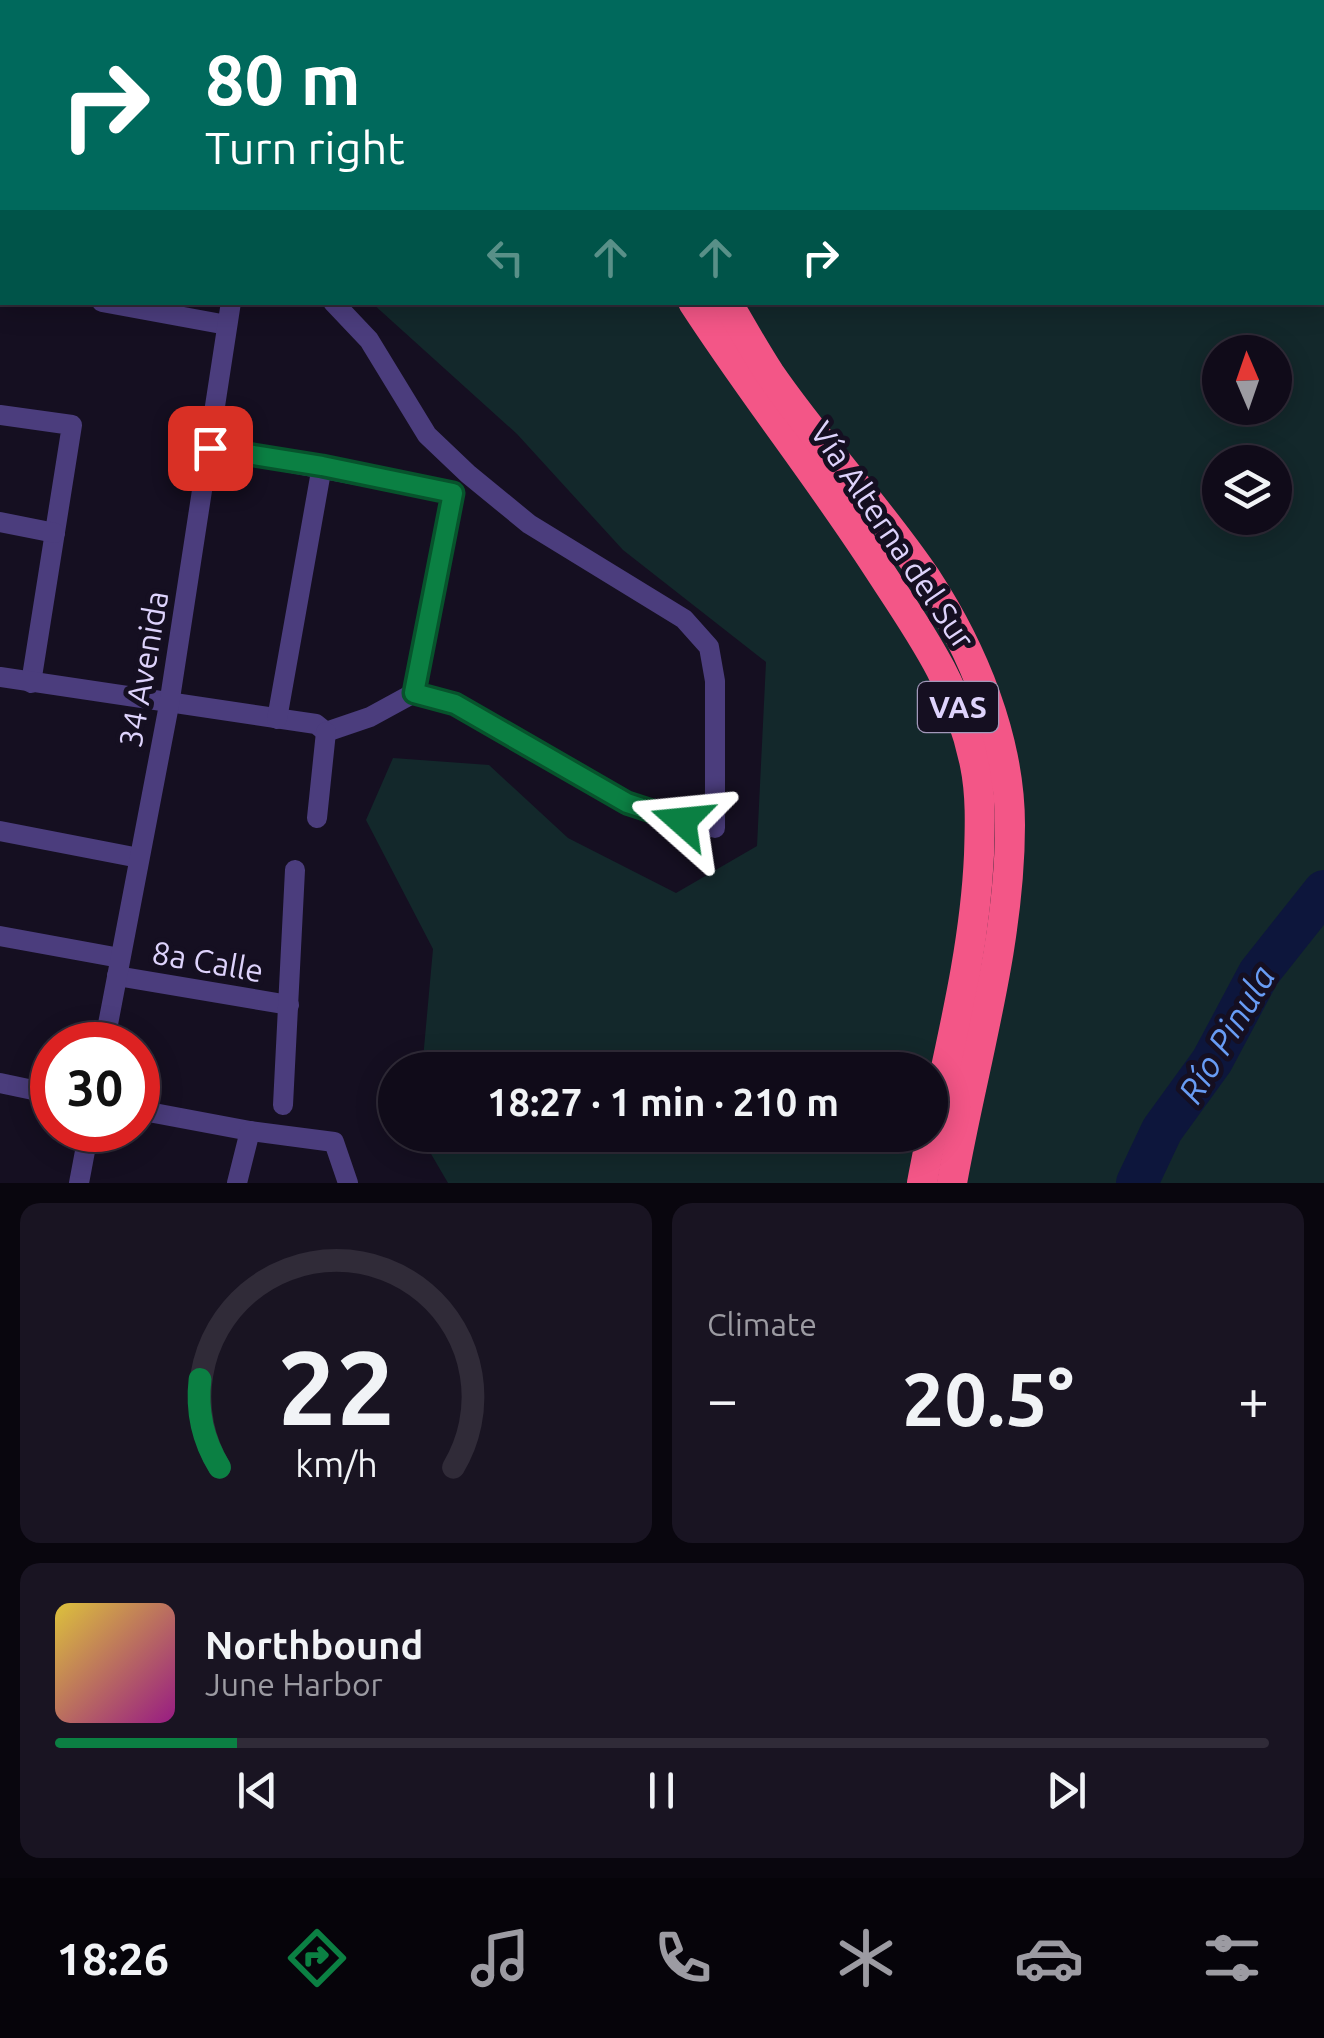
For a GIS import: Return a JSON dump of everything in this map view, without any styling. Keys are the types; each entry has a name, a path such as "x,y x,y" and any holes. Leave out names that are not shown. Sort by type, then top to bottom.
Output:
{"highway":[{"name":"Vía Alterna del Sur","path":"696,305 748,387 841,510 936,656 958,707 976,766 980,826 976,900 966,976 922,1183"},
{"name":"Vía Alterna del Sur","path":"729,305 770,374 926,579 962,641 988,700 1004,761 1010,822 1006,903 952,1183"}],"street":[{"path":"118,305 228,325"},
{"name":"34 Avenida","path":"108,1022 169,705 231,305"},
{"path":"336,305 368,340 426,434 468,474 528,524 684,618 709,647 716,681 716,828"},
{"path":"0,414 72,425 31,683"},
{"path":"210,448 453,493 414,693"},
{"path":"277,719 322,466"},
{"path":"0,522 55,533"},
{"path":"0,677 316,724 326,732"},
{"path":"326,732 370,717 414,693 455,704 627,803 682,821"},
{"path":"317,818 326,732"},
{"path":"0,830 139,858"},
{"name":"8a Calle","path":"283,1105 295,870"},
{"name":"8a Calle","path":"0,936 289,1006"},
{"path":"0,1083 30,1089"},
{"path":"160,1114 334,1142 348,1183"},
{"path":"237,1183 250,1131"},
{"path":"79,1183 85,1152"}],"green space":[{"path":"374,305 1324,305 1324,1183 448,1183 430,1152 948,1152 948,1052 424,1052 433,949 366,820 393,758 489,765 568,838 676,893 757,846 766,662 623,550 517,434"}],"waterway":[{"name":"Río Pinula","path":"1137,1183 1162,1130 1212,1061 1259,973 1324,891"}],"route":[{"path":"210,448 453,493 414,693 455,704 627,803 682,821"}]}
